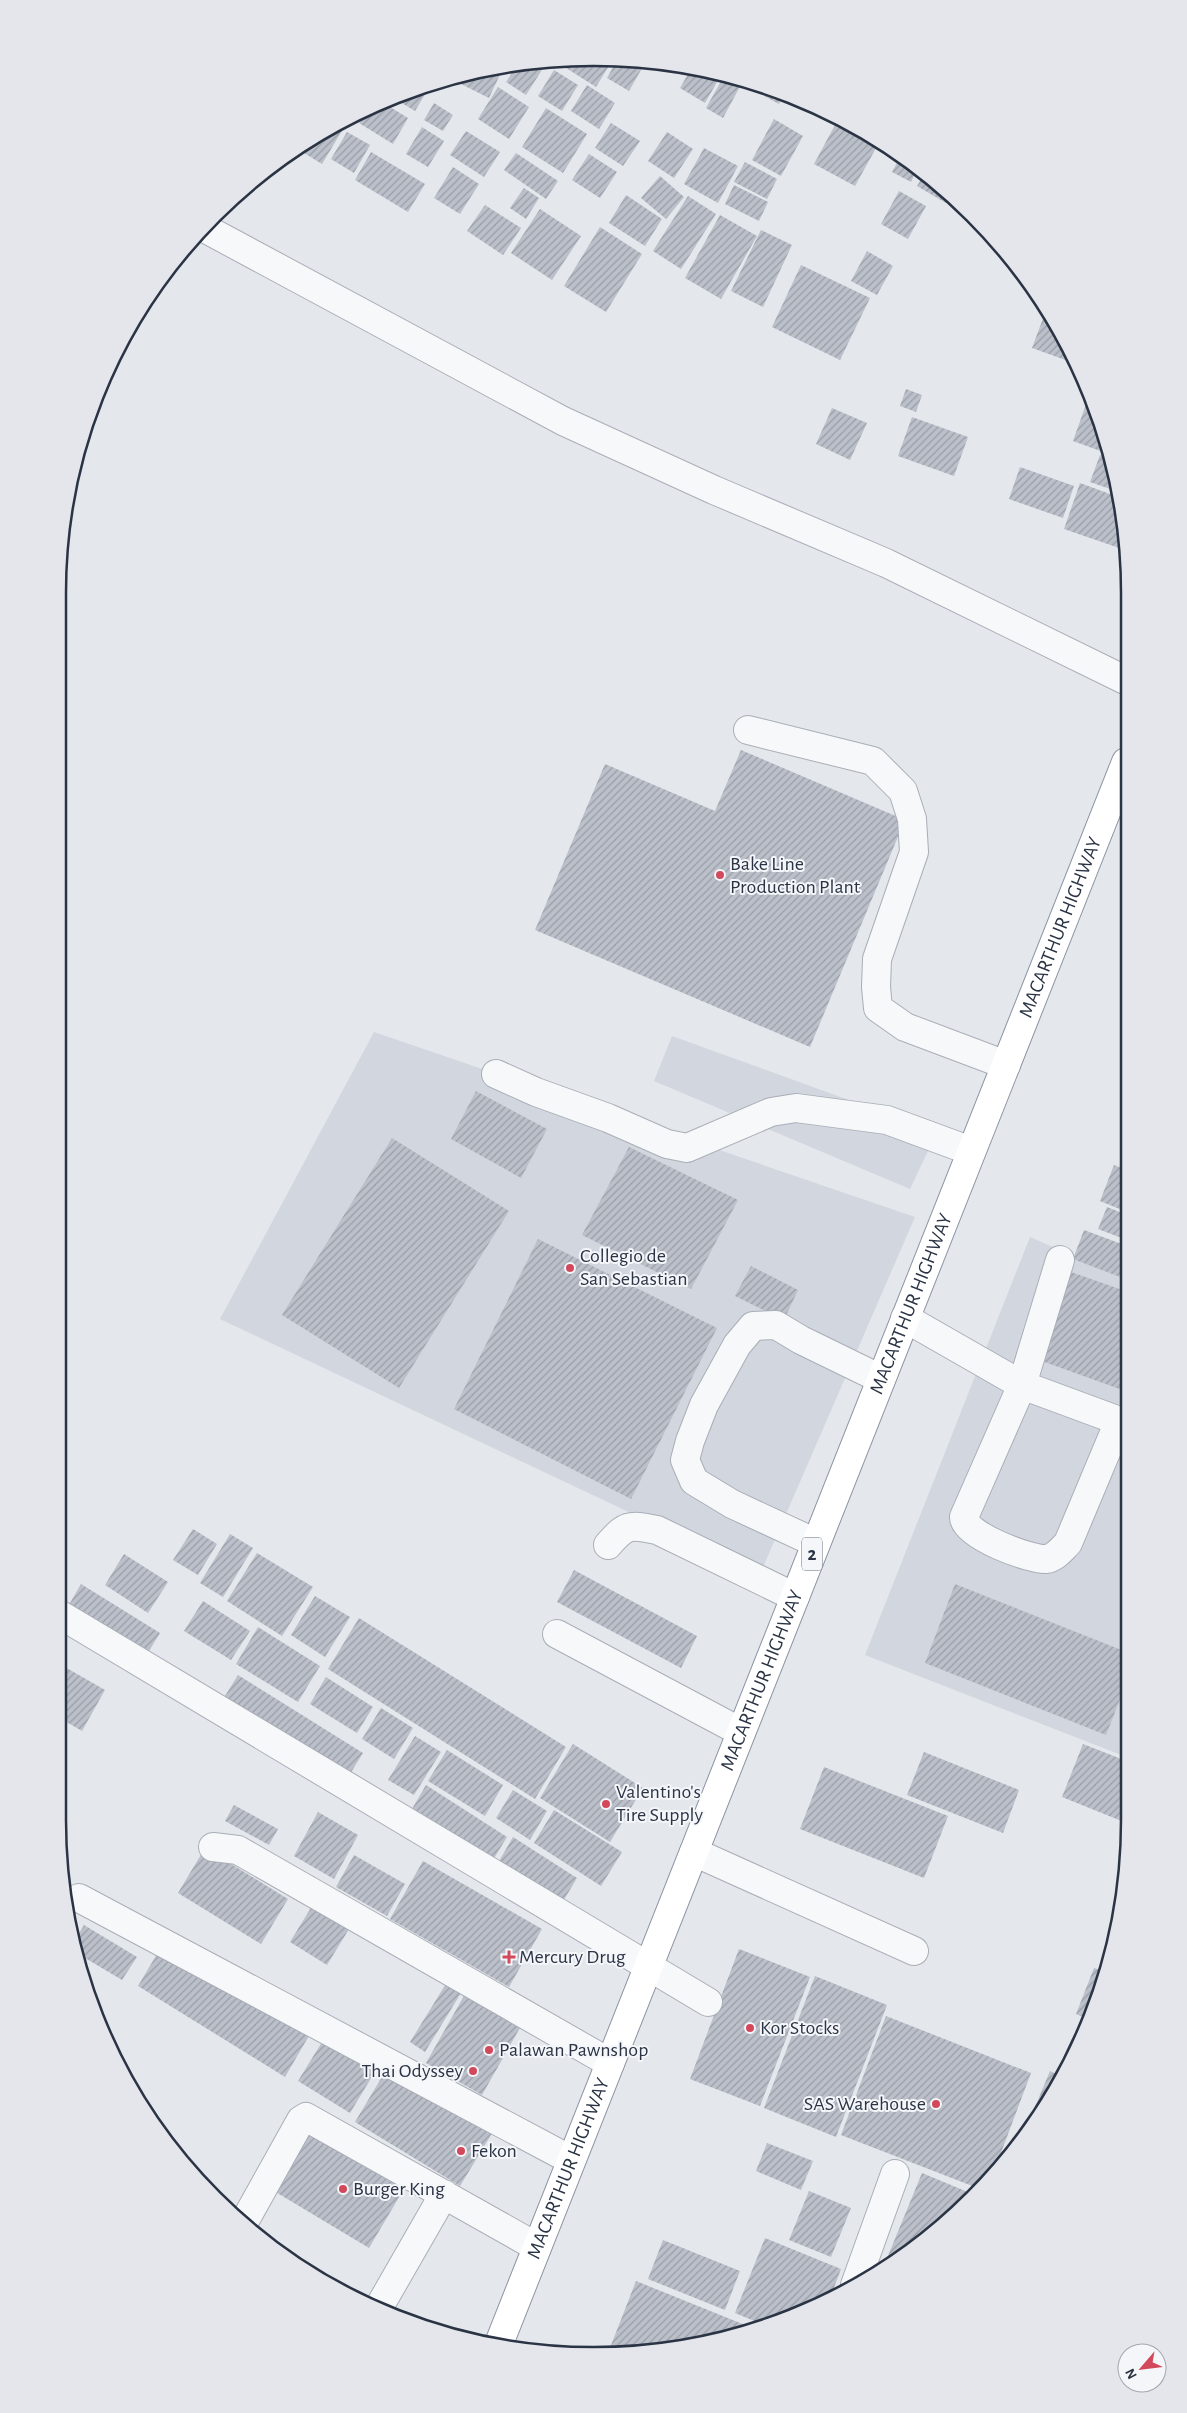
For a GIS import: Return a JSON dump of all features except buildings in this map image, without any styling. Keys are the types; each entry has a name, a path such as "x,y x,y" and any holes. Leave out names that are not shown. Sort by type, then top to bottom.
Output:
{"highway":[{"name":"MACARTHUR HIGHWAY","path":"501,2338 1121,775"}],"street":[{"path":"211,232 563,421 714,490 886,563 1121,678"},
{"path":"748,730 873,761 903,791 912,819 914,852 876,959 878,1008 905,1026 1006,1065"},
{"path":"496,1074 536,1092 608,1118 667,1144 687,1148 771,1112 796,1108 886,1120 972,1151"},
{"path":"905,1318 1022,1385 1114,1419 1117,1426 1068,1543 1059,1553 1047,1559 1017,1553 977,1534 964,1522 1022,1385 1060,1260"},
{"path":"816,1543 732,1504 694,1481 685,1460 704,1404 737,1346 753,1326 776,1325 801,1340 881,1379"},
{"path":"608,1545 621,1530 634,1526 657,1530 795,1597"},
{"path":"66,1618 708,2002"},
{"path":"557,1634 741,1732"},
{"path":"213,1847 238,1850 610,2063"},
{"path":"694,1852 914,1951"},
{"path":"79,1898 571,2160"},
{"path":"247,2217 301,2120 306,2117 537,2247"},
{"path":"859,2275 895,2174"},
{"path":"382,2302 444,2194"}],"shaded area":[{"name":"Collegio de San Sebastian","path":"374,1032 915,1217 760,1574 220,1319"},
{"path":"672,1036 937,1132 910,1189 654,1081"},
{"path":"1030,1237 1121,1277 1121,1755 865,1655"}],"place":[{"name":"Bake Line Production Plant","path":"720,875"},
{"name":"Collegio de San Sebastian","path":"570,1268"},
{"name":"Valentino's Tire Supply","path":"606,1804"},
{"name":"Mercury Drug","path":"509,1957"},
{"name":"Kor Stocks","path":"750,2028"},
{"name":"Palawan Pawnshop","path":"489,2050"},
{"name":"Thai Odyssey","path":"473,2071"},
{"name":"SAS Warehouse","path":"936,2104"},
{"name":"Fekon","path":"461,2151"},
{"name":"Burger King","path":"343,2189"}]}
